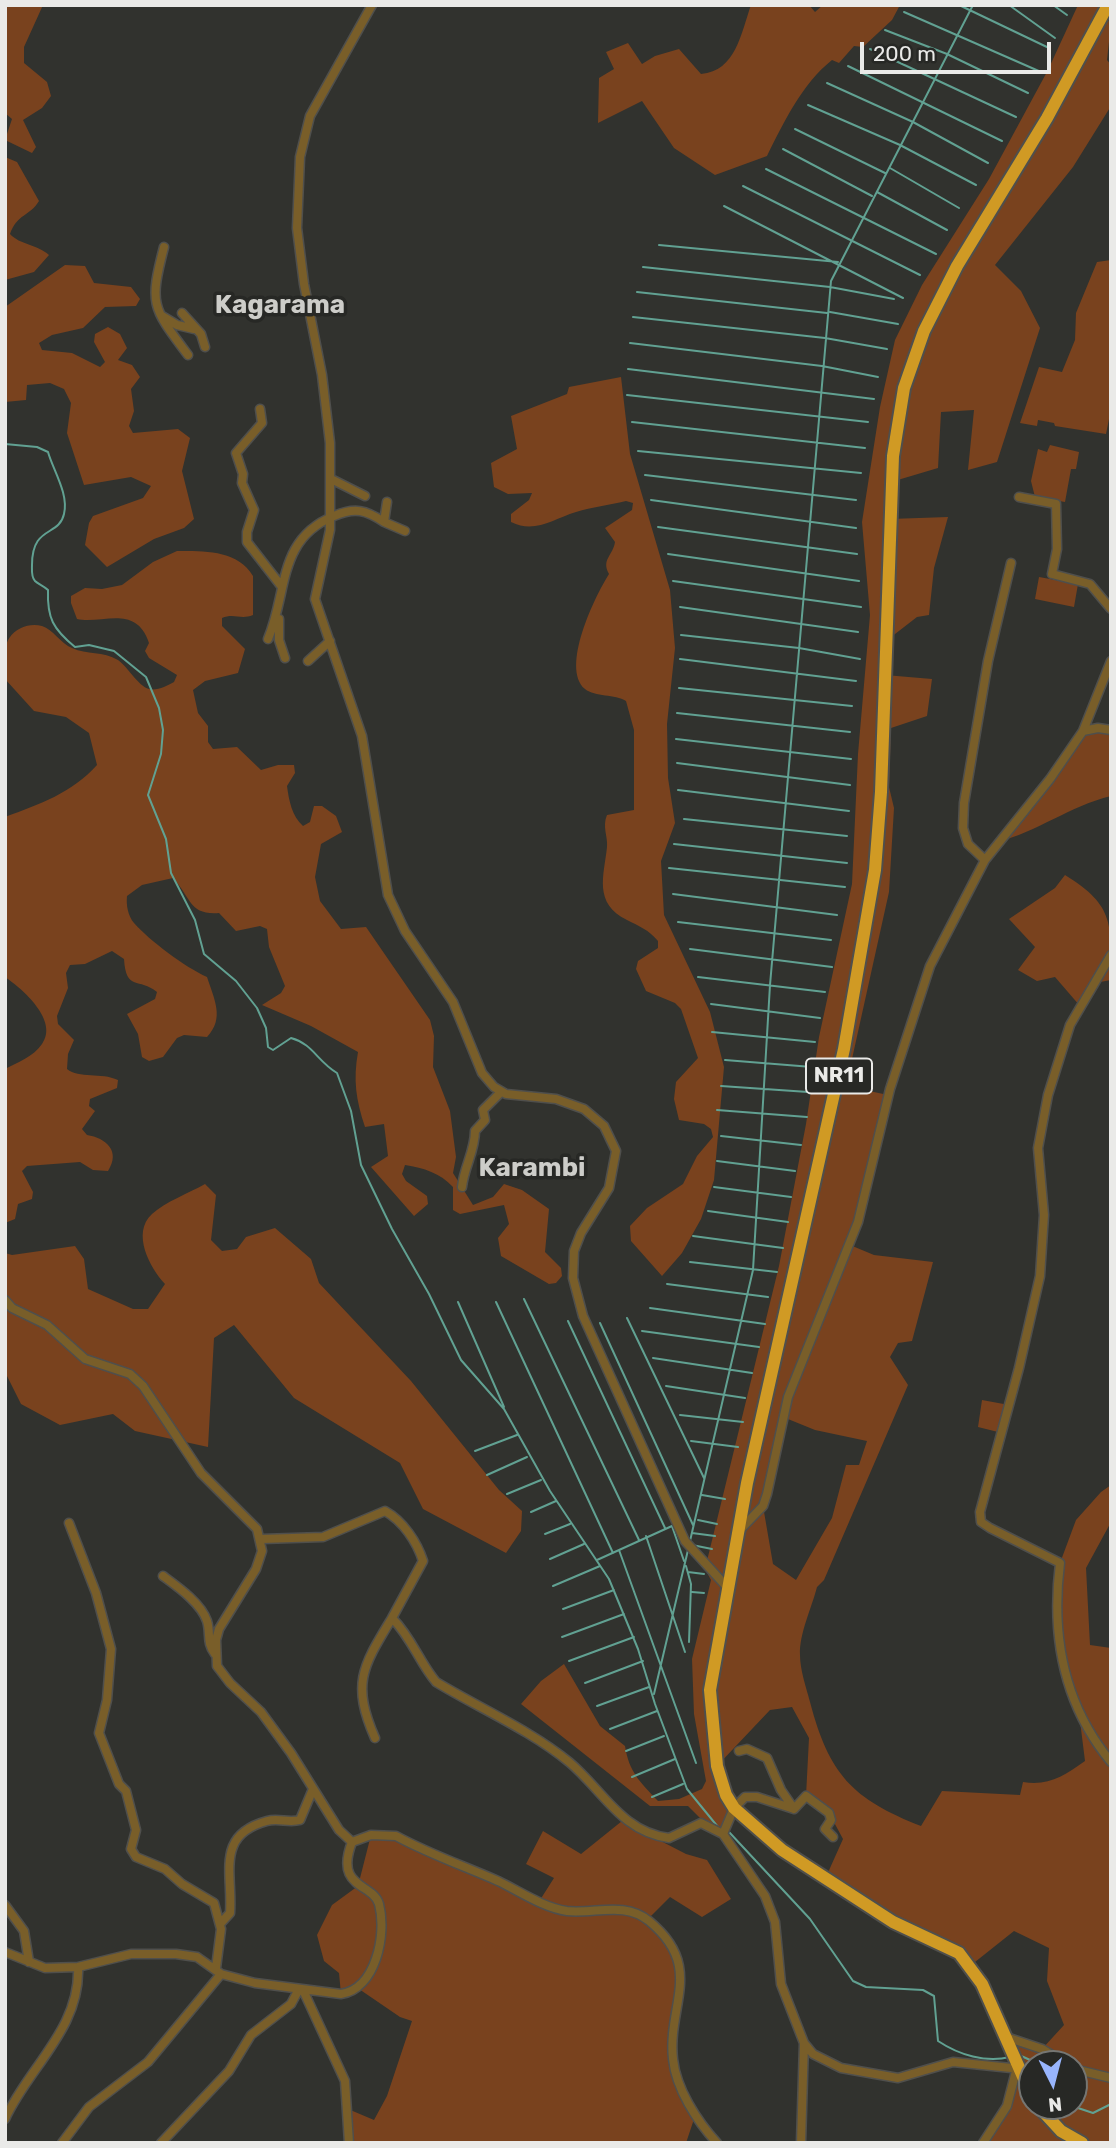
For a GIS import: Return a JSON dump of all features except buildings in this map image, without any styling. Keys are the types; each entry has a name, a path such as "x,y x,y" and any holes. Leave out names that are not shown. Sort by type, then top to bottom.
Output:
{"highway":[{"name":"NR11","path":"1018,2067 979,1980 959,1953 892,1922 782,1850 734,1808 726,1795 717,1766 710,1690 726,1586 781,1325 844,1049 875,870 881,792 893,456 904,388 924,331 957,266 1047,118 1108,5"},
{"path":"1051,2120 1061,2131 1082,2143"}],"street":[{"path":"372,5 310,116 300,157 297,228 307,303 323,375 331,479 331,517 315,599 362,736 387,895 405,931 453,1002 482,1073 501,1092 518,1097 556,1099 584,1109 604,1126 611,1138 617,1158 614,1172 605,1197 578,1239 573,1258 573,1278 583,1316 689,1546 726,1586"},
{"path":"164,247 154,284 157,311 188,355"},
{"path":"157,311 165,320 194,329"},
{"path":"182,313 201,334 205,347"},
{"path":"260,409 262,422 236,453 243,474 242,483 254,510 247,532 247,542 282,587"},
{"path":"331,479 365,496"},
{"path":"1019,497 1056,503 1057,549 1052,574 1090,584 1111,609"},
{"path":"384,522 387,502"},
{"path":"268,639 298,541 331,517 357,509 405,531"},
{"path":"985,860 968,844 963,828 964,803 988,661 1011,563"},
{"path":"278,609 279,640 285,659"},
{"path":"308,661 330,641"},
{"path":"739,1531 763,1506 788,1397 858,1222 890,1089 916,1005 954,915 985,860 1036,797 1083,731 1111,661"},
{"path":"1083,731 1098,728 1111,730"},
{"path":"1111,955 1070,1025 1048,1095 1038,1148 1044,1215 1040,1276 1019,1368 980,1512 981,1522 990,1528 1060,1563 1055,1604 1067,1684 1079,1713 1111,1762"},
{"path":"462,1187 464,1169 475,1144 475,1131 485,1119 485,1108 501,1092"},
{"path":"5,1300 12,1308 47,1325 85,1359 130,1374 143,1386 201,1473 244,1514 262,1539 262,1551 256,1569 219,1629 215,1654 217,1666 230,1683 261,1712 339,1830 352,1842"},
{"path":"262,1539 323,1537 385,1511 394,1516 418,1546 424,1561 366,1661 363,1673 362,1706 375,1738"},
{"path":"62,2143 89,2107 148,2062 218,1971 220,1924 214,1903 208,1898 182,1884 165,1870 133,1854 136,1830 126,1791 119,1784 99,1733 112,1669 108,1632 69,1523"},
{"path":"163,1576 184,1592 206,1618 209,1644 215,1654"},
{"path":"392,1618 413,1641 436,1682 571,1763 605,1802 636,1826 653,1835 669,1838 701,1823 724,1831 769,1903 775,1922 781,1984 804,2043 801,2143"},
{"path":"739,1751 747,1749 768,1758 781,1790 794,1809"},
{"path":"220,1924 230,1913 229,1854 234,1840 263,1822 300,1820 313,1789"},
{"path":"794,1809 806,1796 829,1813 831,1820 825,1829 833,1837"},
{"path":"724,1831 734,1808 745,1797 757,1797 794,1809"},
{"path":"352,1842 371,1835 396,1836 562,1910 626,1909 648,1919 664,1935 677,1958 680,1973 681,1991 672,2043 677,2080 717,2143"},
{"path":"5,1952 45,1968 78,1967 112,1956 176,1954 197,1957 218,1971 301,1989 354,1992 364,1982 382,1940 377,1899 358,1886 349,1870 352,1842"},
{"path":"5,1905 24,1931 29,1962"},
{"path":"5,2119 14,2100 69,2017 79,1981 78,1967"},
{"path":"161,2143 229,2071 251,2035 291,2004 301,1989"},
{"path":"301,1989 345,2081 349,2143"},
{"path":"804,2043 828,2064 880,2076 898,2078 953,2062 1018,2067 1007,2106 983,2143"},
{"path":"1009,2043 1044,2050"},
{"path":"1088,2072 1111,2078"}],"shaded area":[{"path":"5,5 43,5 24,47 24,63 47,82 51,96 42,108 23,120 36,147 32,153 5,140 12,119 5,113"},
{"path":"751,5 809,5 815,12 823,5 900,5 892,20 863,47 854,46 839,63 832,60 812,80 795,104 767,156 715,175 674,148 642,101 598,123 599,78 614,69 606,52 628,43 642,64 655,56 679,49 701,74 713,71 730,58"},
{"path":"1078,5 1108,5 1103,16 1111,23 1107,60 1111,65 1111,106 1073,167 995,265 1021,291 1040,328 997,462 968,470 974,410 941,412 938,468 891,482 890,519 948,517 934,568 929,615 917,617 886,641 885,675 932,679 927,716 891,728 889,787 894,808 889,892 846,1086 888,1095 850,1245 874,1255 933,1262 912,1341 898,1343 890,1357 908,1385 824,1580 817,1587 804,1630 800,1655 817,1727 835,1766 861,1794 897,1816 921,1826 942,1791 1020,1795 1023,1782 1041,1783 1063,1775 1085,1761 1079,1713 1062,1661 1060,1563 1076,1520 1101,1492 1111,1485 1111,1522 1086,1568 1090,1645 1111,1648 1111,2143 983,2143 1007,2106 1016,2071 1006,2037 1042,2049 1064,2025 1047,1981 1049,1948 1014,1931 970,1966 826,1877 843,1839 829,1813 806,1796 809,1738 792,1707 770,1710 717,1766 734,1808 723,1834 706,1824 688,1806 650,1806 521,1704 541,1681 564,1664 600,1726 625,1746 632,1770 658,1801 679,1799 702,1789 706,1781 694,1714 692,1659 711,1580 705,1569 779,1266 806,1124 819,1037 852,884 858,754 870,615 862,522 880,407 895,340 922,285 989,179 1048,70","holes":["783,1417 815,1430 867,1441 859,1465 846,1465 832,1518 796,1580 773,1564 763,1506"]},
{"path":"5,157 17,162 39,201 16,223 10,234 49,255 34,272 5,280"},
{"path":"1111,260 1111,409 1106,434 1055,426 1054,423 1038,420 1037,426 1020,423 1039,367 1062,372 1075,340 1076,313 1097,262"},
{"path":"65,265 85,266 94,283 131,287 140,299 136,306 105,307 83,328 52,335 39,343 42,350 72,353 100,367 105,362 94,342 95,334 108,327 120,334 127,348 118,360 132,365 140,377 131,389 134,411 129,426 133,433 178,429 190,438 182,471 194,519 184,528 154,539 107,567 85,545 89,523 93,516 143,498 151,486 131,477 84,485 67,433 71,403 64,389 50,383 27,385 26,400 5,402 5,307"},
{"path":"621,377 630,454 670,590 675,648 667,724 668,778 675,823 661,861 664,915 710,1012 724,1067 714,1180 701,1219 682,1253 662,1276 631,1241 630,1226 647,1208 683,1184 697,1156 713,1137 711,1129 704,1124 679,1120 674,1099 676,1082 698,1058 681,1009 675,1003 646,991 636,969 638,961 658,948 658,941 647,931 616,913 609,906 603,888 607,815 634,810 634,730 626,701 585,689 578,679 576,665 582,632 609,574 606,565 615,542 605,528 632,510 633,503 626,501 588,509 536,526 520,525 511,522 511,514 529,500 532,493 508,494 494,487 491,463 517,449 511,416 567,394 569,387"},
{"path":"1050,445 1079,452 1076,469 1071,469 1065,502 1035,497 1031,481 1038,449 1047,452"},
{"path":"177,551 220,554 239,561 253,576 253,615 222,618 222,626 245,649 238,673 205,681 193,690 198,713 208,726 208,742 213,749 237,747 261,770 278,765 294,765 295,773 287,786 294,813 303,826 310,822 314,806 322,806 336,816 342,832 321,844 315,877 320,901 341,929 366,927 430,1020 434,1036 433,1067 450,1111 456,1157 453,1173 473,1205 493,1197 504,1184 522,1190 549,1209 545,1252 561,1268 562,1276 556,1283 549,1284 501,1256 498,1238 509,1224 504,1205 460,1214 453,1210 453,1187 448,1182 431,1172 405,1165 402,1174 406,1181 427,1196 428,1204 414,1216 371,1167 388,1156 384,1124 365,1127 362,1117 356,1081 358,1052 311,1026 262,1005 281,993 285,986 269,947 267,929 260,926 236,931 219,913 209,913 196,908 173,878 142,885 127,896 130,917 149,938 207,977 215,1001 216,1023 207,1037 184,1035 177,1038 163,1057 149,1061 142,1057 138,1034 127,1014 155,999 157,992 131,980 127,976 124,959 112,951 85,964 70,965 66,973 68,988 57,1016 58,1024 74,1040 68,1054 67,1069 78,1074 118,1080 117,1088 90,1099 89,1106 95,1111 82,1129 87,1135 100,1139 110,1147 112,1164 108,1171 93,1170 80,1162 27,1166 22,1171 33,1192 32,1199 18,1204 15,1219 5,1223 5,1069 25,1059 42,1044 46,1026 37,1006 5,977 5,817 66,790 97,765 89,733 66,717 34,711 5,679 7,643 14,632 21,628 42,626 72,648 118,660 149,689 159,689 171,684 177,675 149,658 145,651 149,643 136,623 117,618 77,619 71,596 85,588 102,589 122,585 153,562"},
{"path":"1039,577 1078,584 1074,607 1035,599"},
{"path":"1111,730 1111,796 997,842 1083,731"},
{"path":"1065,875 1094,897 1102,908 1110,931 1111,980 1095,983 1080,1006 1055,977 1037,981 1018,970 1035,947 1009,919 1055,888"},
{"path":"205,1184 216,1195 211,1240 222,1251 237,1249 246,1237 275,1228 311,1259 319,1283 411,1381 499,1490 522,1511 521,1531 506,1553 423,1509 400,1463 294,1398 234,1325 214,1338 208,1447 135,1431 113,1414 60,1425 21,1404 5,1372 5,1253 12,1255 75,1246 84,1259 88,1289 133,1309 148,1309 165,1284 145,1250 143,1231 146,1222 164,1206"},
{"path":"982,1400 1009,1405 1002,1433 978,1427"},
{"path":"622,1821 686,1854 707,1860 731,1899 702,1917 670,1897 648,1919 677,1959 673,2062 696,2113 686,2143 349,2143 348,2109 374,2120 387,2096 412,2021 400,2017 359,1989 341,1994 339,1973 324,1961 317,1935 332,1905 358,1886 371,1835 385,1833 540,1900 554,1878 526,1864 543,1831 581,1854"}],"waterway":[{"path":"959,5 1049,48"},
{"path":"690,1541 753,1270 770,985 831,281 973,5"},
{"path":"1009,5 1055,38"},
{"path":"1053,5 1067,15"},
{"path":"904,12 1041,72"},
{"path":"885,30 947,54 1028,93"},
{"path":"870,49 1016,117"},
{"path":"848,66 1002,141"},
{"path":"827,83 913,122 988,163"},
{"path":"808,105 900,145 976,185"},
{"path":"795,129 885,173"},
{"path":"783,149 872,196"},
{"path":"890,168 959,208"},
{"path":"766,169 936,254"},
{"path":"743,186 920,275"},
{"path":"877,192 947,230"},
{"path":"724,206 903,298"},
{"path":"659,245 838,262"},
{"path":"643,267 830,287 894,299"},
{"path":"637,292 827,313"},
{"path":"830,312 898,324"},
{"path":"633,317 825,338 887,349"},
{"path":"630,343 822,366 878,377"},
{"path":"628,369 874,399"},
{"path":"627,395 868,422"},
{"path":"632,422 865,448"},
{"path":"5,444 37,447 48,452 62,490 64,514 57,526 36,543 32,565 34,579 48,590 53,622 75,647 89,645 114,651 146,677 159,708 163,730 161,754 148,795 166,839 171,873 195,920 204,954 236,981 257,1008 266,1028 268,1047 273,1050 291,1038 310,1049 337,1073 351,1111 361,1165 392,1229 429,1294 461,1360 504,1409 550,1491 609,1579 638,1649 655,1704 687,1789 718,1827"},
{"path":"638,451 861,473"},
{"path":"645,475 856,500"},
{"path":"651,500 856,528"},
{"path":"658,527 857,554"},
{"path":"668,554 859,581"},
{"path":"673,581 861,607"},
{"path":"680,607 858,632"},
{"path":"681,635 799,648 860,659"},
{"path":"680,659 856,681"},
{"path":"679,688 852,706"},
{"path":"677,713 850,732"},
{"path":"676,739 851,759"},
{"path":"677,763 850,785"},
{"path":"678,790 849,811"},
{"path":"684,819 847,836"},
{"path":"674,844 847,863"},
{"path":"669,868 845,887"},
{"path":"673,894 837,915"},
{"path":"678,922 831,940"},
{"path":"690,949 832,967"},
{"path":"698,977 825,992"},
{"path":"711,1004 820,1018"},
{"path":"712,1032 815,1042"},
{"path":"725,1060 812,1067"},
{"path":"721,1086 808,1092"},
{"path":"717,1110 807,1117"},
{"path":"721,1136 801,1145"},
{"path":"717,1161 795,1171"},
{"path":"714,1187 791,1197"},
{"path":"708,1211 788,1222"},
{"path":"693,1236 783,1248"},
{"path":"690,1262 777,1272"},
{"path":"667,1284 768,1297"},
{"path":"524,1299 639,1540"},
{"path":"458,1302 504,1407"},
{"path":"496,1302 613,1553"},
{"path":"650,1308 765,1324"},
{"path":"627,1318 704,1478"},
{"path":"568,1321 665,1528"},
{"path":"600,1323 693,1525"},
{"path":"642,1331 759,1347"},
{"path":"653,1358 752,1373"},
{"path":"666,1386 745,1398"},
{"path":"680,1415 743,1422"},
{"path":"475,1451 517,1435"},
{"path":"691,1441 738,1447"},
{"path":"487,1475 527,1457"},
{"path":"507,1494 541,1480"},
{"path":"702,1495 725,1499"},
{"path":"531,1512 556,1501"},
{"path":"698,1520 717,1524"},
{"path":"545,1534 570,1524"},
{"path":"672,1526 684,1561"},
{"path":"597,1560 672,1526"},
{"path":"692,1533 715,1536"},
{"path":"646,1536 685,1652"},
{"path":"550,1559 584,1544"},
{"path":"692,1545 712,1549"},
{"path":"619,1550 696,1763"},
{"path":"654,1694 688,1550"},
{"path":"553,1586 600,1566"},
{"path":"686,1566 691,1584 689,1642"},
{"path":"688,1572 704,1574"},
{"path":"563,1609 614,1590"},
{"path":"692,1592 704,1593"},
{"path":"562,1637 624,1614"},
{"path":"569,1661 634,1637"},
{"path":"585,1683 643,1661"},
{"path":"597,1706 649,1687"},
{"path":"610,1729 657,1711"},
{"path":"626,1751 664,1736"},
{"path":"632,1777 675,1759"},
{"path":"652,1797 683,1784"},
{"path":"729,1832 810,1919 853,1981 866,1987 923,1990 934,1996 938,2041 973,2056 992,2059 1010,2057"},
{"path":"1088,2111 1093,2113 1111,2104"}],"district":[{"name":"Kagarama","path":"280,305"},
{"name":"Karambi","path":"532,1168"}]}
